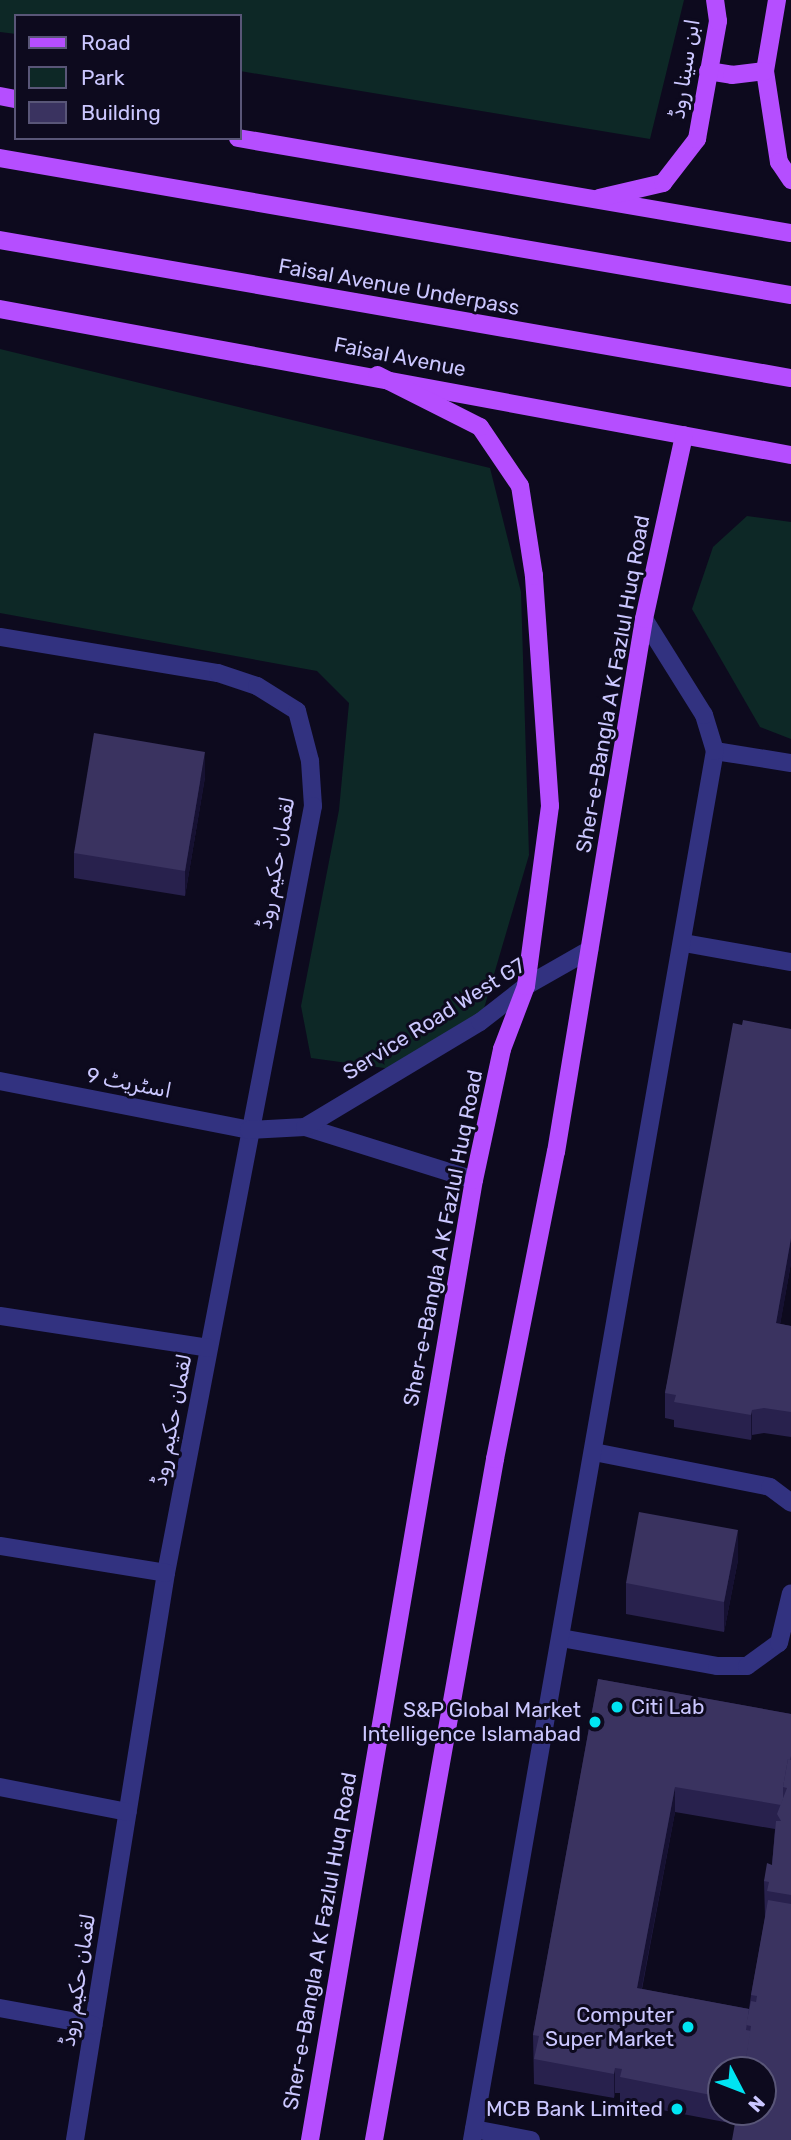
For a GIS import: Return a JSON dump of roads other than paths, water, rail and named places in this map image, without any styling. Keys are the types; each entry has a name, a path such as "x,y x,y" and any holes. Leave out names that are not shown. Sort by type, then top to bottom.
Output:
{"main road":[{"name":"ابن سینا روڈ","path":"588,200 663,183 697,139 718,21 715,0"},
{"path":"777,0 765,71 779,162 791,180"},
{"path":"708,71 732,75 765,71"},
{"path":"242,139 791,233"},
{"path":"0,158 791,295"},
{"name":"Faisal Avenue Underpass","path":"0,240 791,378"},
{"name":"Faisal Avenue","path":"0,309 377,375 791,455"},
{"name":"Sher-e-Bangla A K Fazlul Huq Road","path":"310,2140 474,1180 502,1049 526,986 550,806 534,576 520,486 480,427 377,375"},
{"name":"Sher-e-Bangla A K Fazlul Huq Road","path":"374,2140 589,950 645,620 684,435"}],"street":[{"path":"531,2140 473,2135 684,943 715,751 713,732 645,620"},
{"name":"لقمان حکیم روڈ","path":"0,638 218,673 257,686 298,711 310,761 313,806 166,1573 75,2140"},
{"path":"715,751 791,764"},
{"path":"684,943 791,962"},
{"name":"Service Road West G7","path":"305,1127 480,1022 526,986 589,950"},
{"name":"اسٹریٹ 9","path":"0,1081 249,1130"},
{"name":"Service Road West G7","path":"249,1130 305,1127 474,1180"},
{"path":"0,1316 209,1348"},
{"path":"594,1452 770,1487 791,1503"},
{"path":"0,1546 166,1573"},
{"path":"561,1638 717,1666 747,1666 779,1643 791,1592"},
{"path":"0,1787 128,1812"},
{"path":"0,2008 93,2025"}],"place":[{"name":"Citi Lab","path":"617,1707"},
{"name":"S&P Global Market Intelligence Islamabad","path":"595,1722"},
{"name":"Computer Super Market","path":"688,2027"},
{"name":"MCB Bank Limited","path":"677,2109"}]}
